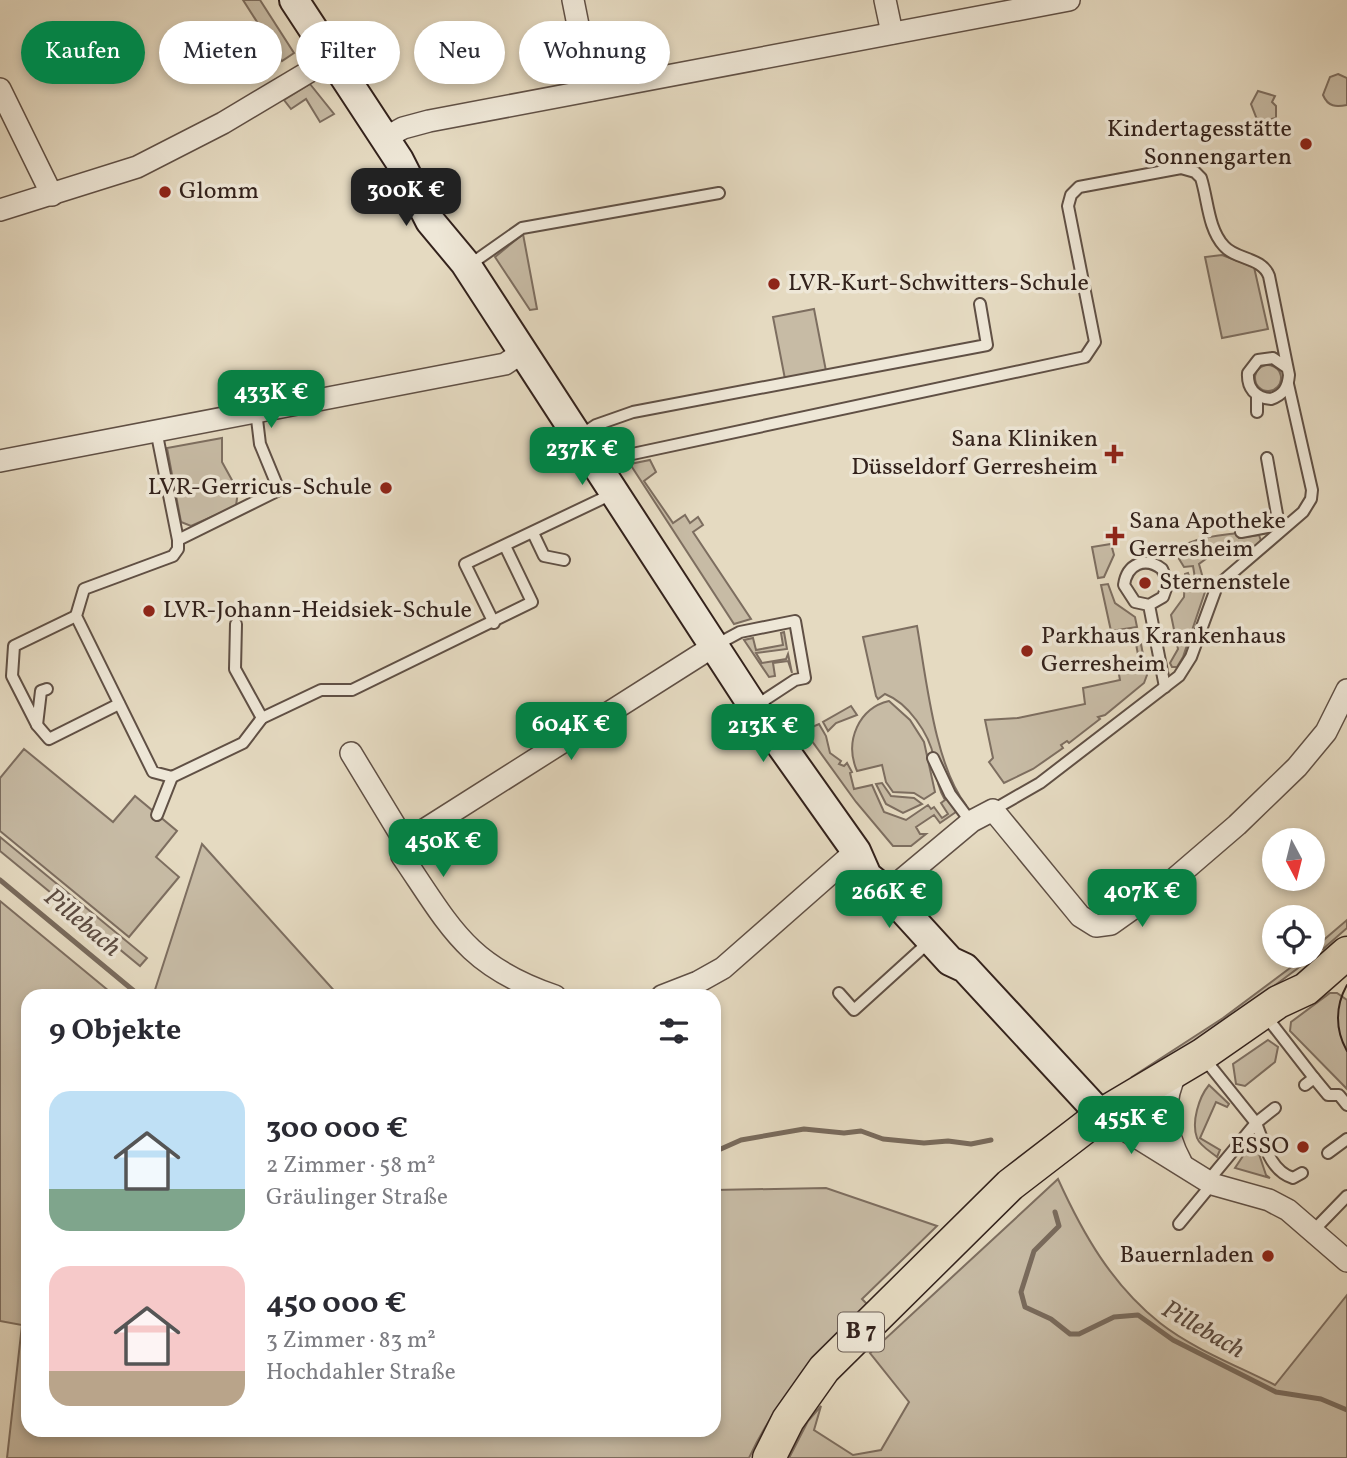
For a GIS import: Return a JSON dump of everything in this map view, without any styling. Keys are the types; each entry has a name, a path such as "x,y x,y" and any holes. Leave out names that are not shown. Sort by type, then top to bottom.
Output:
{"main road":[{"path":"294,0 308,21"},
{"path":"349,84 392,149 426,215 466,265 754,707 856,851 873,858 893,887 936,936 961,955 965,968 1101,1115"},
{"name":"B 7","path":"1270,1008 1305,969 1347,934"},
{"name":"B 7","path":"769,1458 788,1420 824,1369 1010,1185 1101,1115 1190,1062 1270,1008 1307,989 1347,953"}],"street":[{"path":"573,0 591,90"},
{"path":"886,0 892,33"},
{"path":"392,149 403,128 429,121 1069,0"},
{"path":"0,210 137,167 171,151 296,79"},
{"path":"0,89 52,195"},
{"path":"0,461 505,364 523,352"},
{"path":"405,842 714,646"},
{"path":"893,887 971,822 993,810 1080,916 1096,926 1106,926 1173,880 1247,816 1297,767 1326,732 1347,691"},
{"path":"351,753 405,842 402,856 459,940 499,971 539,989"},
{"path":"680,989 723,968 856,851"},
{"path":"1182,1164 1171,1145 1166,1115 1170,1084 1190,1062"},
{"path":"1101,1115 1210,1182 1269,1200 1288,1210 1347,1261"}],"lane":[{"path":"494,623 465,564 533,533 607,481 623,456 1085,356 1095,342 1068,206 1071,195 1079,187 1181,168 1195,172 1201,178 1214,228 1227,250 1266,270 1312,490 1311,499 1303,512 1279,528 1217,586 1185,670 1040,783 993,810"},
{"path":"466,265 522,228 719,193"},
{"path":"578,437 596,425 633,412 987,345 980,304"},
{"path":"1256,412 1257,396 1247,381 1251,365 1258,360 1273,358 1286,367"},
{"path":"1257,396 1271,399 1279,396 1289,384"},
{"path":"178,540 279,490 260,444 256,411"},
{"path":"156,430 178,549 173,556 84,589 76,616 153,772 172,777 243,743 262,718 321,690 352,690 533,602 505,546"},
{"path":"1266,458 1279,528"},
{"path":"1241,532 1279,528"},
{"path":"533,533 544,556 564,560"},
{"path":"1140,562 1156,564 1166,575 1167,590 1157,602 1149,605 1142,605 1130,598 1124,585 1128,571 1140,562"},
{"path":"1149,605 1165,687"},
{"path":"76,616 14,646 12,676 37,725 50,738 119,704"},
{"path":"714,646 740,632 795,621 805,678 795,680 754,707"},
{"path":"236,624 236,669 262,718"},
{"path":"37,725 41,691 47,689"},
{"path":"933,758 950,794 971,822"},
{"path":"157,815 172,777"},
{"path":"839,993 854,1010 936,936"},
{"path":"1270,1008 1309,1082 1328,1095 1339,1095 1347,1105"},
{"path":"1190,1062 1256,1123 1274,1165 1284,1175 1293,1178 1302,1173"},
{"path":"1179,1224 1256,1123 1275,1108"},
{"path":"1328,1153 1347,1139"},
{"path":"1313,1231 1347,1196"}],"shaded area":[{"path":"243,0 260,0 273,21 256,21"},
{"path":"282,34 294,53 282,61"},
{"path":"1338,74 1347,78 1347,105 1333,105 1327,102 1323,95 1330,77"},
{"path":"310,84 334,114 320,122 306,99 291,109 284,100"},
{"path":"1258,91 1275,96 1272,102 1276,106 1276,118 1258,122 1251,104"},
{"path":"523,234 537,309 530,310 495,257"},
{"path":"1222,255 1254,267 1268,329 1222,338 1205,257"},
{"path":"814,309 826,371 785,379 773,317"},
{"path":"1268,365 1277,369 1281,378 1277,387 1268,391 1259,387 1255,378 1259,369"},
{"path":"222,438 222,462 238,491 236,506 191,526 181,522 167,448"},
{"path":"650,460 656,472 644,481 673,523 685,515 690,523 698,517 703,525 693,532 751,619 734,624 630,464"},
{"path":"1237,533 1239,538 1259,535 1261,541 1241,558 1225,545 1199,564 1206,589 1183,657 1177,667 1172,667 1170,663 1178,649 1171,615 1184,597 1185,574 1188,573 1190,579 1195,578 1193,566 1184,567 1176,554 1181,548 1195,541"},
{"path":"1111,544 1114,555 1104,577 1098,578 1092,547"},
{"path":"1108,584 1115,603 1135,617 1137,627 1111,631 1101,585"},
{"path":"917,626 939,745 955,788 966,805 940,823 934,815 916,827 920,834 926,834 911,846 893,846 856,802 791,712 797,709 810,728 819,724 826,736 830,753 841,761 839,764 844,766 847,763 852,772 850,773 854,789 872,785 884,812 906,820 928,805 931,809 934,807 942,818 948,814 941,803 945,800 938,784 931,748 922,729 894,698 885,694 878,699 876,696 863,637"},
{"path":"784,632 787,649 756,653 762,663 786,659 788,654 792,673 788,661 773,663 775,676 769,677 744,640 753,638 756,650 783,645 781,633"},
{"path":"1136,644 1141,644 1147,675 1144,683 1105,715 1098,717 1100,719 1069,743 1067,741 1061,745 1063,748 1033,769 1004,783 989,762 993,758 985,720 1018,718 1085,704 1083,688 1120,680 1118,669 1140,665"},
{"path":"889,701 910,720 924,742 935,792 924,799 914,793 893,792 886,782 882,765 857,771 853,760 854,738 862,718 878,705"},
{"path":"851,706 857,715 836,723 828,731 823,722"},
{"path":"24,749 113,822 135,796 177,831 156,857 179,877 129,937 0,831 0,778"},
{"path":"882,783 891,796 914,798 922,804 903,813 886,804 876,784"},
{"path":"0,837 147,958 140,966 0,851"},
{"path":"202,844 333,989 155,989"},
{"path":"0,901 107,989 21,989 21,1325 0,1321"},
{"path":"1347,920 1347,928 1325,947 1325,939"},
{"path":"1290,968 1298,968 1216,1029 1135,1081 1132,1077 1223,1018"},
{"path":"1330,993 1337,993 1347,1000 1347,1089 1290,1031 1291,1022"},
{"path":"1268,1040 1278,1047 1275,1062 1245,1086 1236,1084 1233,1064"},
{"path":"1209,1085 1229,1104 1227,1107 1216,1102 1200,1138 1220,1150 1217,1157 1201,1144 1195,1132 1197,1110"},
{"path":"1247,1150 1259,1154 1266,1175 1270,1178 1235,1168"},
{"path":"1058,1179 1100,1257 1143,1308 1187,1341 1275,1385 1347,1295 1347,1458 789,1458 808,1421 821,1406 814,1430 853,1455 881,1450 909,1402 870,1353"},
{"path":"826,1188 937,1226 862,1299 867,1304 816,1358 786,1395 749,1458 7,1458 21,1334 21,1437 721,1437 721,1190"}],"waterway":[{"name":"Pillebach","path":"0,880 132,989"},
{"name":"Pillebach","path":"721,1149 741,1140 804,1129 844,1133 861,1131 883,1139 924,1143 948,1141 971,1144 991,1140"},
{"name":"Pillebach","path":"1055,1212 1059,1226 1034,1251 1021,1292 1025,1307 1051,1319 1070,1334 1079,1334 1114,1317 1138,1315 1173,1340 1276,1392 1321,1399 1347,1410"}],"tram line":[{"path":"1347,985 1340,1001 1338,1018 1340,1035 1347,1051"}],"place":[{"name":"Kindertagesstätte Sonnengarten","path":"1306,144"},
{"name":"Glomm","path":"165,192"},
{"name":"LVR-Kurt-Schwitters-Schule","path":"774,284"},
{"name":"Sana Kliniken Düsseldorf Gerresheim","path":"1114,454"},
{"name":"LVR-Gerricus-Schule","path":"386,488"},
{"name":"Sana Apotheke Gerresheim","path":"1115,536"},
{"name":"Sternenstele","path":"1145,583"},
{"name":"LVR-Johann-Heidsiek-Schule","path":"149,611"},
{"name":"Parkhaus Krankenhaus Gerresheim","path":"1027,651"},
{"name":"ESSO","path":"1303,1147"},
{"name":"Bauernladen","path":"1268,1256"}]}
